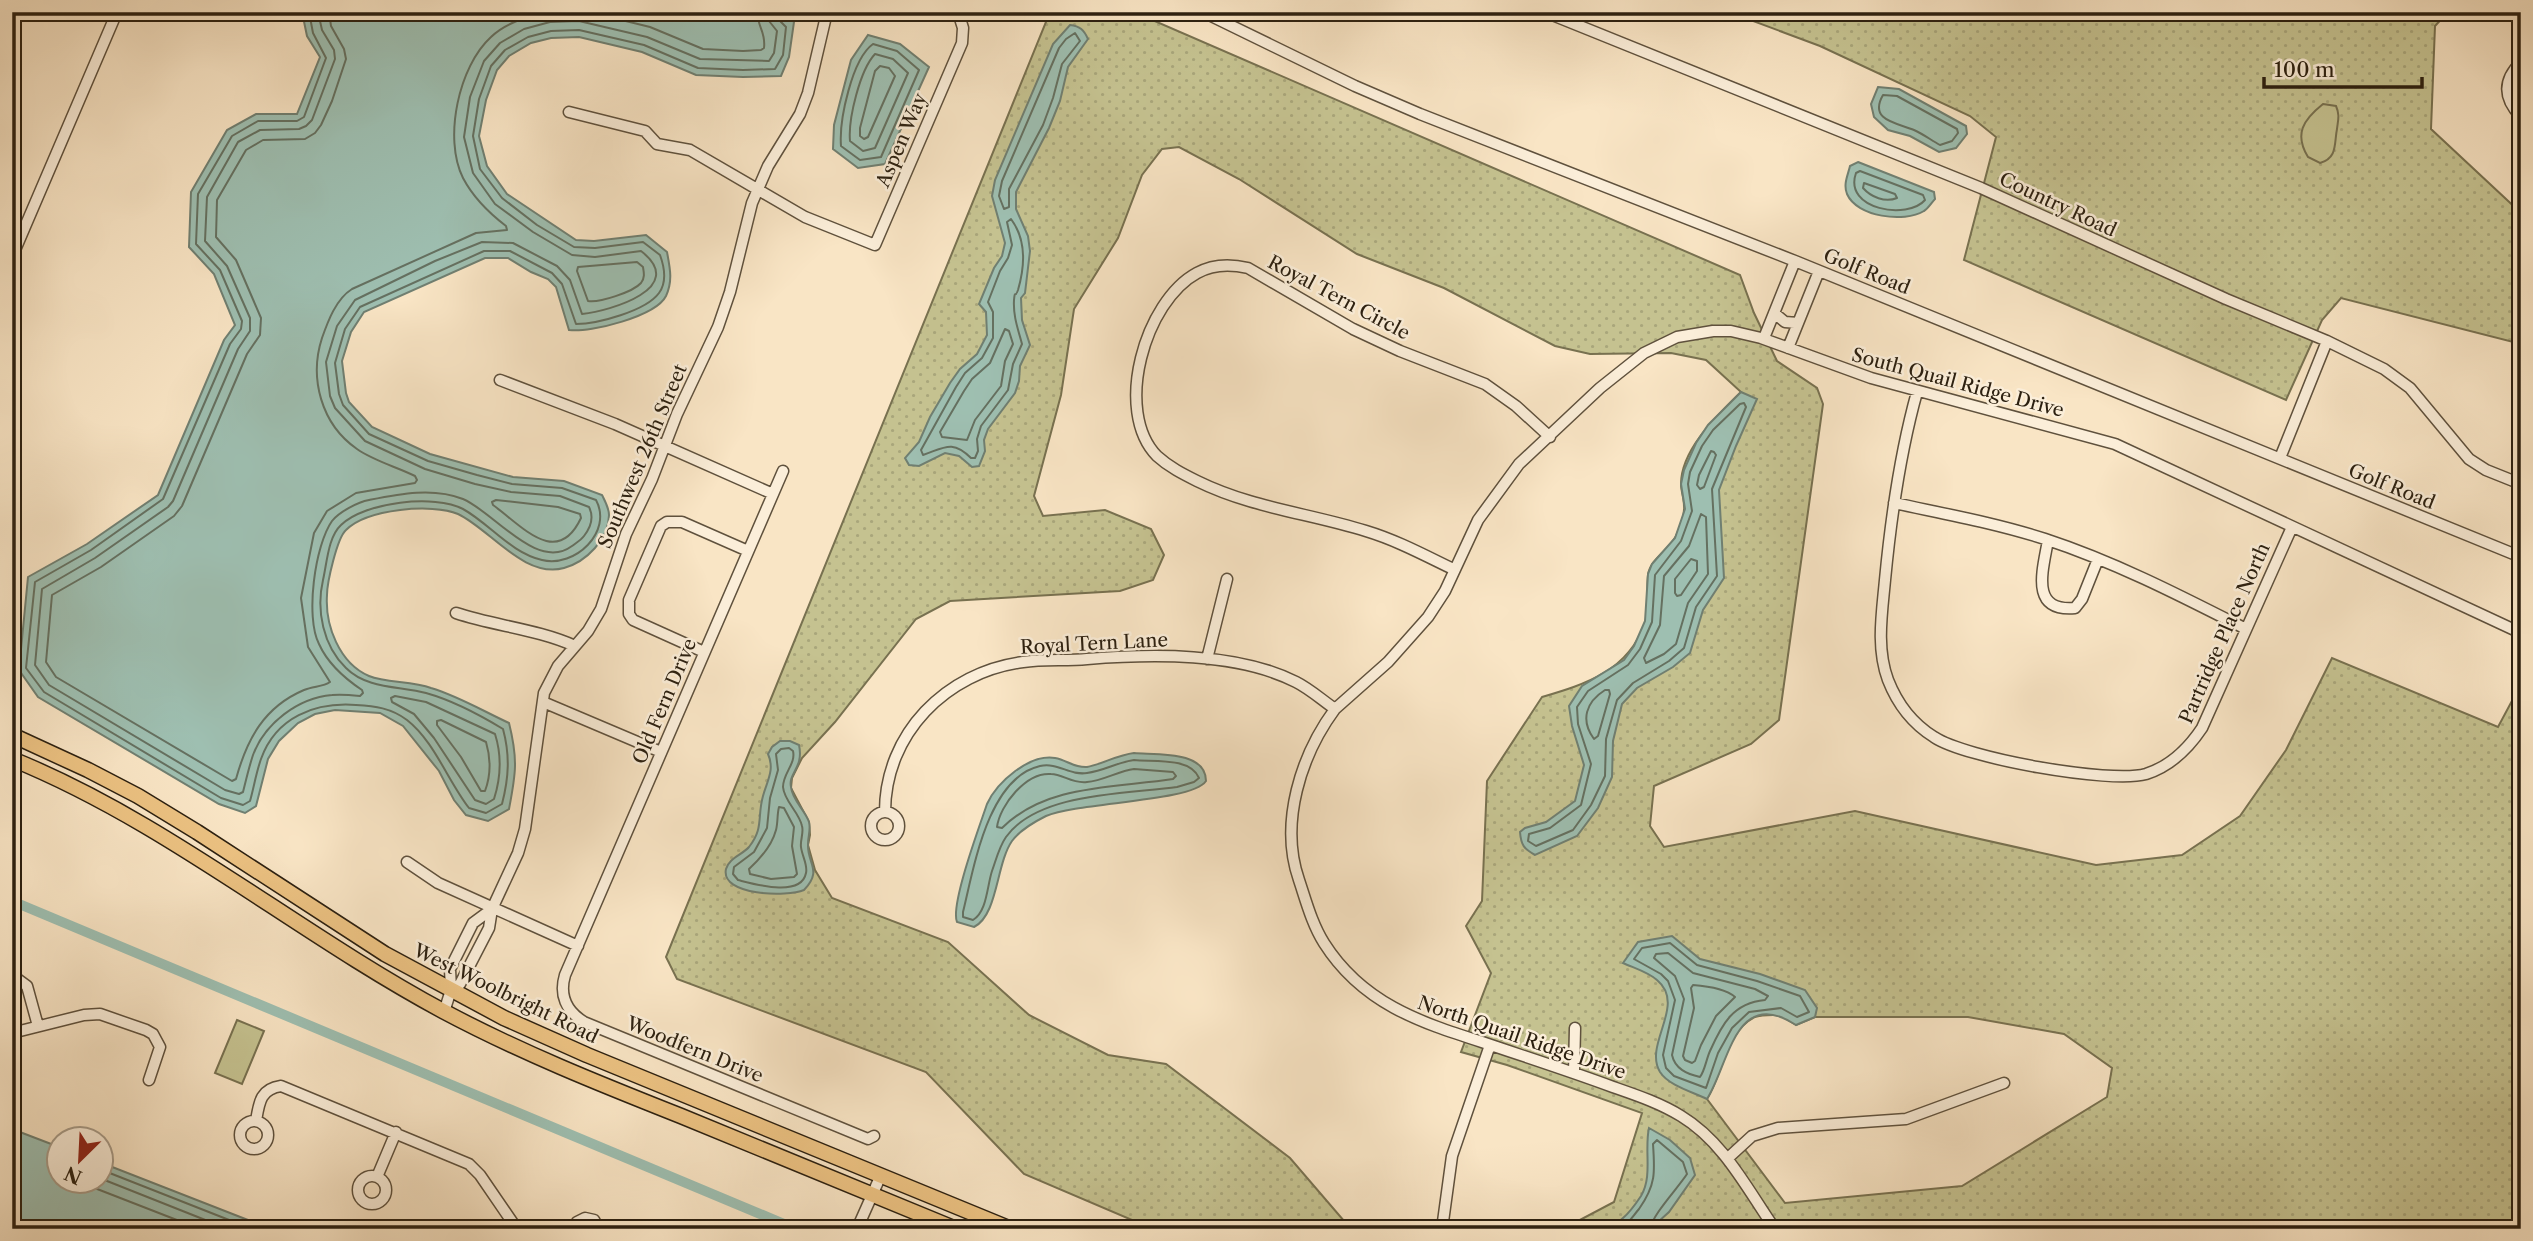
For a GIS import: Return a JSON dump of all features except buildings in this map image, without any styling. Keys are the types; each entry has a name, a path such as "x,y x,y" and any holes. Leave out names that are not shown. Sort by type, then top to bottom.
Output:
{"main road":[{"name":"West Woolbright Road","path":"12,735 88,770 148,802 357,936 505,1018 569,1047 1012,1229"},
{"path":"12,759 79,790 171,842 343,953 444,1012 556,1065 956,1229"}],"street":[{"path":"14,250 117,12"},
{"name":"Southwest 26th Street","path":"451,990 460,984 489,928 492,909 512,870 525,828 543,702 550,679 593,624 601,609 626,534 677,414 718,327 757,187 800,114 808,93 827,12"},
{"name":"Aspen Way","path":"757,187 805,217 875,245 962,43 963,28 958,12"},
{"name":"Golf Road","path":"1203,12 1344,81 1420,114 1795,261 2521,557"},
{"name":"Country Road","path":"1545,12 1981,188 2226,299 2327,341 2384,369 2410,388 2469,459 2486,470 2521,484"},
{"path":"2521,62 2511,72 2506,90 2513,108 2521,117"},
{"path":"569,112 645,131 657,144 690,150 757,187"},
{"path":"1764,338 1795,261"},
{"name":"Royal Tern Circle","path":"1453,569 1367,531 1280,511 1231,496 1182,474 1155,454 1144,439 1138,422 1137,381 1146,343 1167,301 1189,278 1203,270 1233,265 1248,268 1353,329 1400,351 1485,384 1516,406 1550,437"},
{"path":"1788,348 1819,271"},
{"path":"1773,313 1785,321 1798,323"},
{"name":"South Quail Ridge Drive","path":"1453,569 1478,520 1519,464 1600,388 1644,353 1660,344 1677,337 1731,331 1764,338 1871,378 1917,392 2115,444 2521,633"},
{"path":"2280,458 2327,341"},
{"path":"500,380 589,412 773,494"},
{"name":"Partridge Place North","path":"1917,392 1894,503 1881,628 1883,663 1895,695 1915,722 1934,737 1964,752 2105,777 2136,776 2151,772 2177,757 2202,728 2291,527"},
{"name":"Old Fern Drive","path":"578,946 783,471"},
{"path":"1894,503 2048,540 2155,583 2246,629"},
{"path":"704,652 633,620 629,614 629,600 661,526 667,522 682,522 748,551"},
{"path":"2048,540 2042,592 2048,604 2061,609 2075,608 2098,559"},
{"name":"North Quail Ridge Drive","path":"1453,569 1445,591 1409,640 1335,709 1305,763 1294,808 1292,846 1296,871 1315,928 1341,966 1359,984 1386,1004 1424,1023 1574,1072 1662,1105 1682,1116 1701,1129 1728,1158 1775,1229"},
{"path":"1207,659 1227,579"},
{"path":"456,613 485,623 551,635 575,646"},
{"name":"Royal Tern Lane","path":"885,812 888,779 895,755 908,730 942,695 964,681 986,671 1022,662 1151,655 1207,659 1247,666 1287,678 1310,690 1335,709"},
{"path":"543,702 661,752"},
{"path":"407,862 438,883 578,946"},
{"name":"Southwest 26th Street","path":"444,1012 451,990 450,969 473,923 492,909"},
{"name":"Woodfern Drive","path":"578,946 565,975 562,990 566,1005 577,1018 868,1139 874,1136"},
{"path":"12,975 27,986 38,1026"},
{"path":"12,1033 100,1014 153,1034 160,1047 156,1066 149,1080"},
{"path":"1574,1072 1575,1028"},
{"path":"1442,1229 1452,1156 1490,1045"},
{"path":"1728,1158 1752,1136 1778,1128 1906,1119 2004,1083"},
{"path":"256,1121 262,1096 274,1087 288,1088 396,1132 469,1164 480,1175 517,1229"},
{"path":"377,1177 396,1132"},
{"path":"858,1229 881,1175"},
{"path":"573,1229 577,1222 585,1218 594,1220 599,1229"}],"shaded area":[{"path":"1050,12 1134,12 1740,275 1754,313 1777,361 1817,388 1823,404 1779,720 1751,744 1654,786 1650,826 1664,847 1855,811 2096,865 2182,855 2240,816 2286,750 2332,658 2498,727 2521,684 2521,1229 1547,1229 1578,1221 1614,1202 1642,1113 1507,1065 1461,1052 1491,973 1466,926 1482,901 1487,781 1542,697 1589,681 1617,664 1628,653 1645,623 1649,569 1673,541 1682,521 1684,500 1681,484 1687,458 1702,434 1741,392 1706,360 1671,353 1590,354 1555,346 1444,288 1357,254 1239,179 1179,147 1162,149 1142,175 1118,238 1074,309 1061,395 1034,496 1043,516 1105,510 1151,529 1164,555 1153,580 1120,591 950,601 916,619 835,722 802,758 792,778 791,788 809,822 808,845 815,870 832,898 948,942 1029,1015 1108,1055 1166,1064 1290,1158 1351,1229 1153,1229 1024,1174 926,1072 677,979 666,957","holes":["1763,1015 1780,1015 1796,1025 1815,1017 1968,1017 2064,1034 2112,1068 2107,1097 1962,1186 1785,1203 1707,1099 1731,1043 1744,1024"]},
{"path":"1729,12 2448,12 2435,26 2431,129 2521,213 2521,344 2341,298 2322,320 2286,400 1964,260 1996,137 1970,116 1820,46"},
{"path":"2323,104 2336,106 2338,118 2332,154 2320,163 2308,157 2301,134 2310,116"},
{"path":"237,1020 264,1031 242,1084 215,1073"}],"water":[{"path":"302,12 779,12 794,22 789,57 781,76 696,75 642,52 579,37 551,38 531,43 509,56 497,70 486,100 479,136 487,166 507,194 576,240 594,241 646,235 667,252 670,285 666,296 650,310 607,326 569,330 556,287 548,279 508,258 485,258 364,312 351,332 342,361 346,393 349,402 372,427 430,454 513,477 564,481 602,495 608,510 608,524 601,541 580,561 564,568 549,569 521,560 458,514 432,509 400,510 369,517 346,530 339,542 329,581 327,607 336,642 350,662 369,676 441,691 509,723 515,766 509,809 488,821 466,815 454,800 439,771 403,726 380,713 335,710 315,714 298,723 279,741 268,759 256,806 245,813 219,804 38,697 19,670 28,577 87,544 158,495 224,340 235,325 214,274 189,247 191,192 227,130 256,114 297,114 320,57 307,36"},
{"path":"1070,25 1081,29 1088,39 1068,67 1060,101 1049,128 1016,192 1016,209 1028,236 1030,251 1025,293 1021,298 1022,320 1030,345 1020,366 1015,393 988,429 984,440 985,451 979,466 972,467 959,456 945,453 919,466 909,465 905,458 919,442 950,383 960,369 977,354 987,335 986,312 979,304 1002,256 1005,243 992,196 995,180 1053,44"},
{"path":"868,35 900,44 929,67 885,164 858,168 833,149 834,125 851,60"},
{"path":"1878,87 1899,89 1966,126 1967,134 1956,148 1939,152 1910,136 1888,130 1874,117 1871,104"},
{"path":"1858,162 1934,192 1935,199 1924,211 1915,215 1893,217 1870,213 1852,202 1845,187 1850,166"},
{"path":"1741,392 1757,399 1719,490 1724,578 1703,610 1690,653 1673,667 1637,688 1622,704 1613,741 1612,777 1598,808 1577,836 1535,855 1524,846 1520,832 1546,822 1575,801 1584,765 1569,706 1582,686 1624,660 1634,646 1645,621 1648,574 1652,564 1675,538 1685,509 1681,484 1684,470 1696,443 1708,425"},
{"path":"780,741 799,745 798,765 791,787 809,822 808,851 813,877 804,890 771,894 733,885 727,878 726,869 730,862 749,847 757,834 761,803 771,770 768,754"},
{"path":"1134,753 1189,759 1204,771 1206,781 1196,788 1180,793 1061,811 1037,821 1012,841 988,912 982,921 974,927 957,922 958,899 978,829 987,804 1006,779 1035,760 1055,758 1087,767"},
{"path":"1672,936 1700,959 1760,974 1805,990 1817,1008 1815,1017 1796,1025 1776,1015 1759,1015 1747,1022 1737,1034 1707,1099 1675,1085 1660,1072 1656,1061 1667,1013 1665,990 1653,977 1623,963 1638,942"},
{"path":"1649,1128 1670,1140 1690,1158 1695,1175 1669,1212 1659,1221 1656,1229 1611,1229 1630,1210 1645,1188"},
{"path":"12,1129 46,1142 46,1196 116,1196 116,1168 271,1229 12,1229"}],"waterway":[{"path":"12,901 796,1229"}]}
